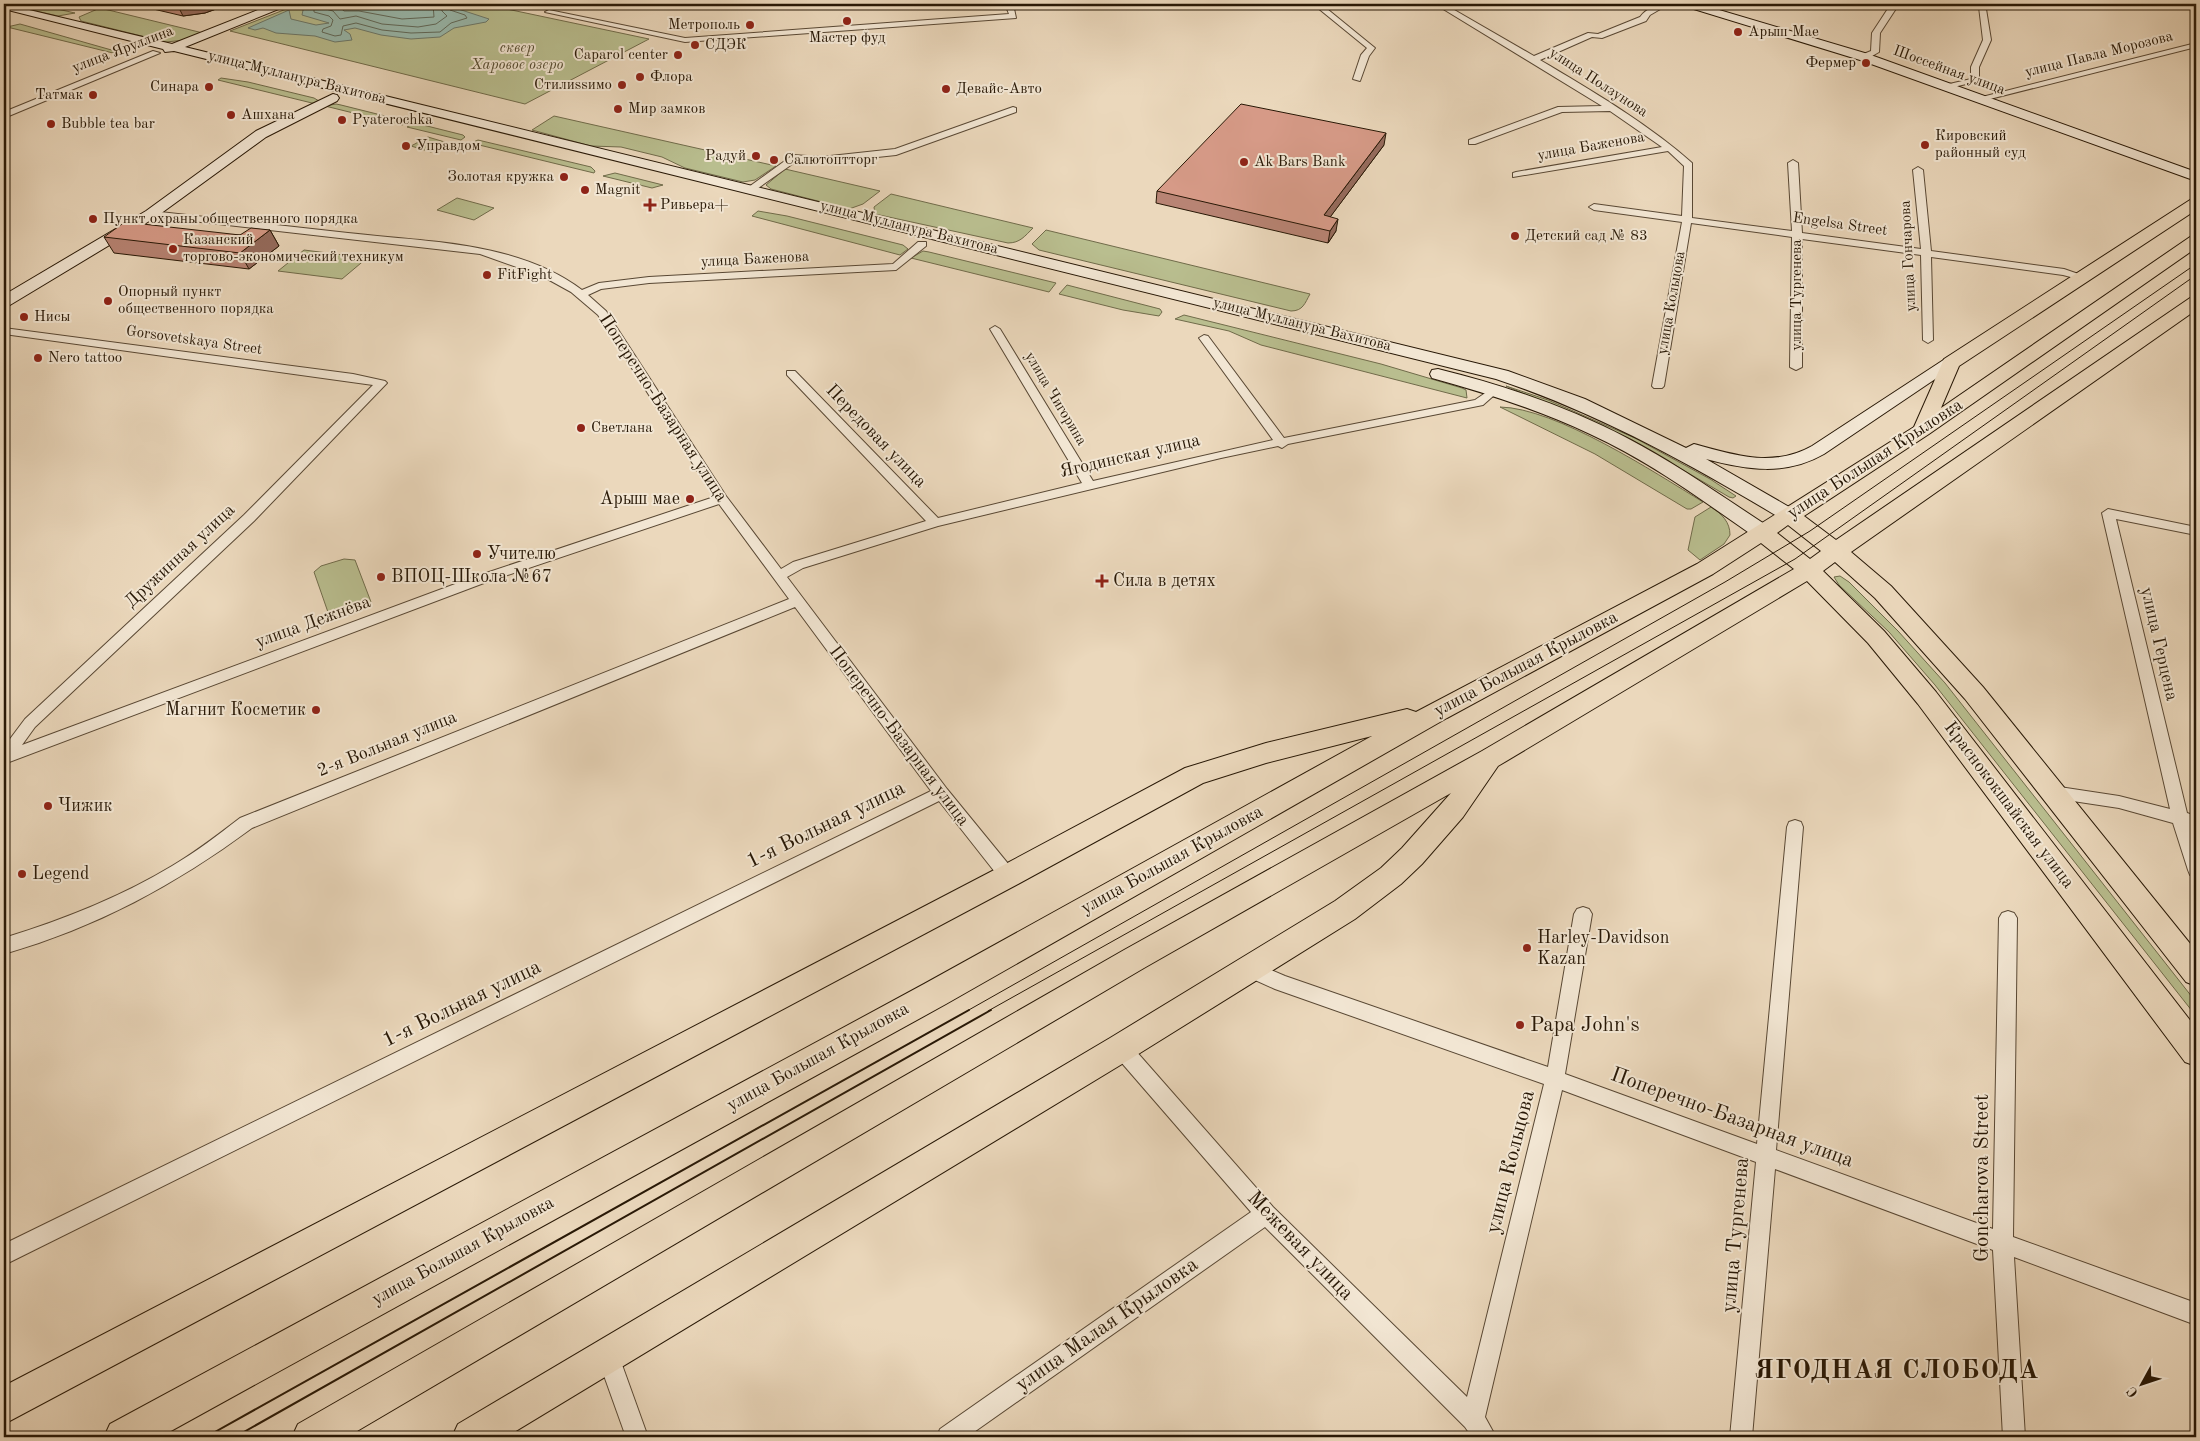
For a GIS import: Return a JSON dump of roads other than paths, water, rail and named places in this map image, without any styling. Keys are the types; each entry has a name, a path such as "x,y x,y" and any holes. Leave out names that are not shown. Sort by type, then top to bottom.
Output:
{"main road":[{"name":"улица Яруллина","path":"156,53 173,48 282,4"},
{"name":"Шоссейная улица","path":"1688,4 1864,57 2196,177"},
{"name":"улица Мулланура Вахитова","path":"4,6 1502,375 1591,407 1651,435 1789,515"},
{"name":"улица Мулланура Вахитова","path":"4,14 1424,370 1494,390 1573,420 1621,444 1671,472 1762,532"},
{"path":"4,302 151,214 260,134 333,98"},
{"path":"1651,435 1730,460 1773,464 1797,461 1818,450 2196,203"},
{"name":"улица Большая Крыловка","path":"123,1437 935,994 1438,711 1705,569 1922,430 2196,241"},
{"path":"310,1437 1134,959 1491,758 1809,570 2196,302"},
{"path":"1972,349 2059,335"},
{"path":"1922,430 1951,363"},
{"path":"1789,515 1837,552 1883,592 1974,693 2196,973"},
{"name":"Краснококшайская улица","path":"1762,532 1809,570 1876,637 1927,698 2196,1052"},
{"path":"4,1406 1008,876 1194,775 1266,753 1438,711"},
{"path":"471,1437 1121,1048 1338,915 1391,876 1454,809 1491,758"}],"street":[{"path":"549,12 685,40 1013,16 1009,4"},
{"path":"1318,4 1371,48 1365,55 1357,79"},
{"name":"улица Ползунова","path":"1439,4 1534,59 1671,148 1689,165 1686,220"},
{"path":"1514,4 1524,7"},
{"path":"1534,59 1591,35 1599,36 1643,19 1647,13 1665,4"},
{"path":"1864,57 1874,52 1876,33 1895,4"},
{"path":"1948,87 1976,81 1975,67 1987,40 1982,9"},
{"name":"улица Павла Морозова","path":"1978,99 2196,45"},
{"name":"улица Яруллина","path":"4,115 156,53"},
{"path":"1472,142 1561,109 1612,108"},
{"path":"751,189 796,157 821,160 896,152 1012,110"},
{"name":"улица Баженова","path":"1516,175 1671,148"},
{"name":"улица Тургенева","path":"1793,163 1797,234 1796,367"},
{"name":"улица Гончарова","path":"1918,170 1926,252 1928,340"},
{"name":"Engelsa Street","path":"1594,207 1926,252 2064,272 2082,277"},
{"name":"Поперечно-Базарная улица","path":"151,214 481,251 526,264 582,294 602,313 722,499 778,576 940,793 1008,876"},
{"name":"улица Кольцова","path":"1658,386 1686,220"},
{"name":"улица Баженова","path":"582,294 599,286 649,280 896,267 922,244"},
{"name":"улица Чигорина","path":"995,328 1090,486"},
{"name":"Gorsovetskaya Street","path":"4,331 380,382"},
{"path":"1204,338 1282,444"},
{"name":"Передовая улица","path":"791,373 936,523"},
{"name":"Дружинная улица","path":"5,758 30,723 248,518 380,382"},
{"name":"Ягодинская улица","path":"778,576 798,565 936,523 1221,454 1282,444 1480,403 1494,390"},
{"name":"улица Дежнёва","path":"5,758 479,580 722,499"},
{"name":"улица Герцена","path":"2196,531 2108,513 2180,818 2196,870"},
{"name":"2-я Вольная улица","path":"4,946 49,932 132,896 199,858 246,823 797,601"},
{"path":"2052,792 2119,802 2196,822"},
{"name":"1-я Вольная улица","path":"4,1255 940,793"},
{"name":"улица Тургенева","path":"1741,1437 1795,827"},
{"name":"улица Кольцова","path":"1473,1419 1555,1079 1583,914"},
{"name":"Goncharova Street","path":"2008,918 2004,1243 2014,1437"},
{"name":"Поперечно-Базарная улица","path":"1250,969 1281,983 1455,1042 2196,1314"},
{"name":"Межевая улица","path":"1121,1048 1266,1214 1473,1419 1485,1437"},
{"name":"улица Малая Крыловка","path":"948,1437 1266,1214"},
{"path":"608,1356 637,1437"}],"water":[{"path":"312,4 443,4 489,19 486,22 454,28 440,37 411,39 381,35 355,28 344,30 350,34 352,40 335,42 315,36 276,33 263,28 255,30 248,28 289,10 291,19 316,25 329,23 302,15 303,10"}],"tram line":[{"path":"967,1011 1725,582 1810,531 2196,264"},
{"path":"988,1011 1795,559 2196,275"},
{"path":"206,1437 969,1010"},
{"path":"235,1437 991,1010"}],"place":[{"name":"Мастер фуд","path":"847,21"},
{"name":"Метрополь","path":"750,25"},
{"name":"Арыш Мае","path":"1738,32"},
{"name":"СДЭК","path":"695,45"},
{"name":"Caparol center","path":"678,55"},
{"name":"Фермер","path":"1866,63"},
{"name":"Флора","path":"640,77"},
{"name":"Стилиssимо","path":"622,85"},
{"name":"Синара","path":"209,87"},
{"name":"Девайс-Авто","path":"946,89"},
{"name":"Татмак","path":"93,95"},
{"name":"Мир замков","path":"618,109"},
{"name":"Ашхана","path":"231,115"},
{"name":"Pyaterochka","path":"342,120"},
{"name":"Bubble tea bar","path":"51,124"},
{"name":"Кировский районный суд","path":"1925,145"},
{"name":"Управдом","path":"406,146"},
{"name":"Радуй","path":"756,156"},
{"name":"Салютоптторг","path":"774,160"},
{"name":"Ak Bars Bank","path":"1244,162"},
{"name":"Золотая кружка","path":"564,177"},
{"name":"Magnit","path":"585,190"},
{"name":"Ривьера+","path":"650,205"},
{"name":"Пункт охраны общественного порядка","path":"93,219"},
{"name":"Детский сад № 83","path":"1515,236"},
{"name":"Казанский торгово-экономический техникум","path":"173,249"},
{"name":"FitFight","path":"487,275"},
{"name":"Опорный пункт общественного порядка","path":"108,301"},
{"name":"Нисы","path":"24,317"},
{"name":"Nero tattoo","path":"38,358"},
{"name":"Светлана","path":"581,428"},
{"name":"Арыш мае","path":"690,499"},
{"name":"Учителю","path":"477,554"},
{"name":"ВПОЦ-Школа №67","path":"381,577"},
{"name":"Сила в детях","path":"1102,581"},
{"name":"Магнит Косметик","path":"316,710"},
{"name":"Чижик","path":"48,806"},
{"name":"Legend","path":"22,874"},
{"name":"Harley-Davidson Kazan","path":"1527,948"},
{"name":"Papa John's","path":"1520,1025"}],"district":[{"name":"ЯГОДНАЯ СЛОБОДА","path":"1897,1371"}],"park label":[{"name":"сквер Харовое озеро","path":"517,56"}]}
